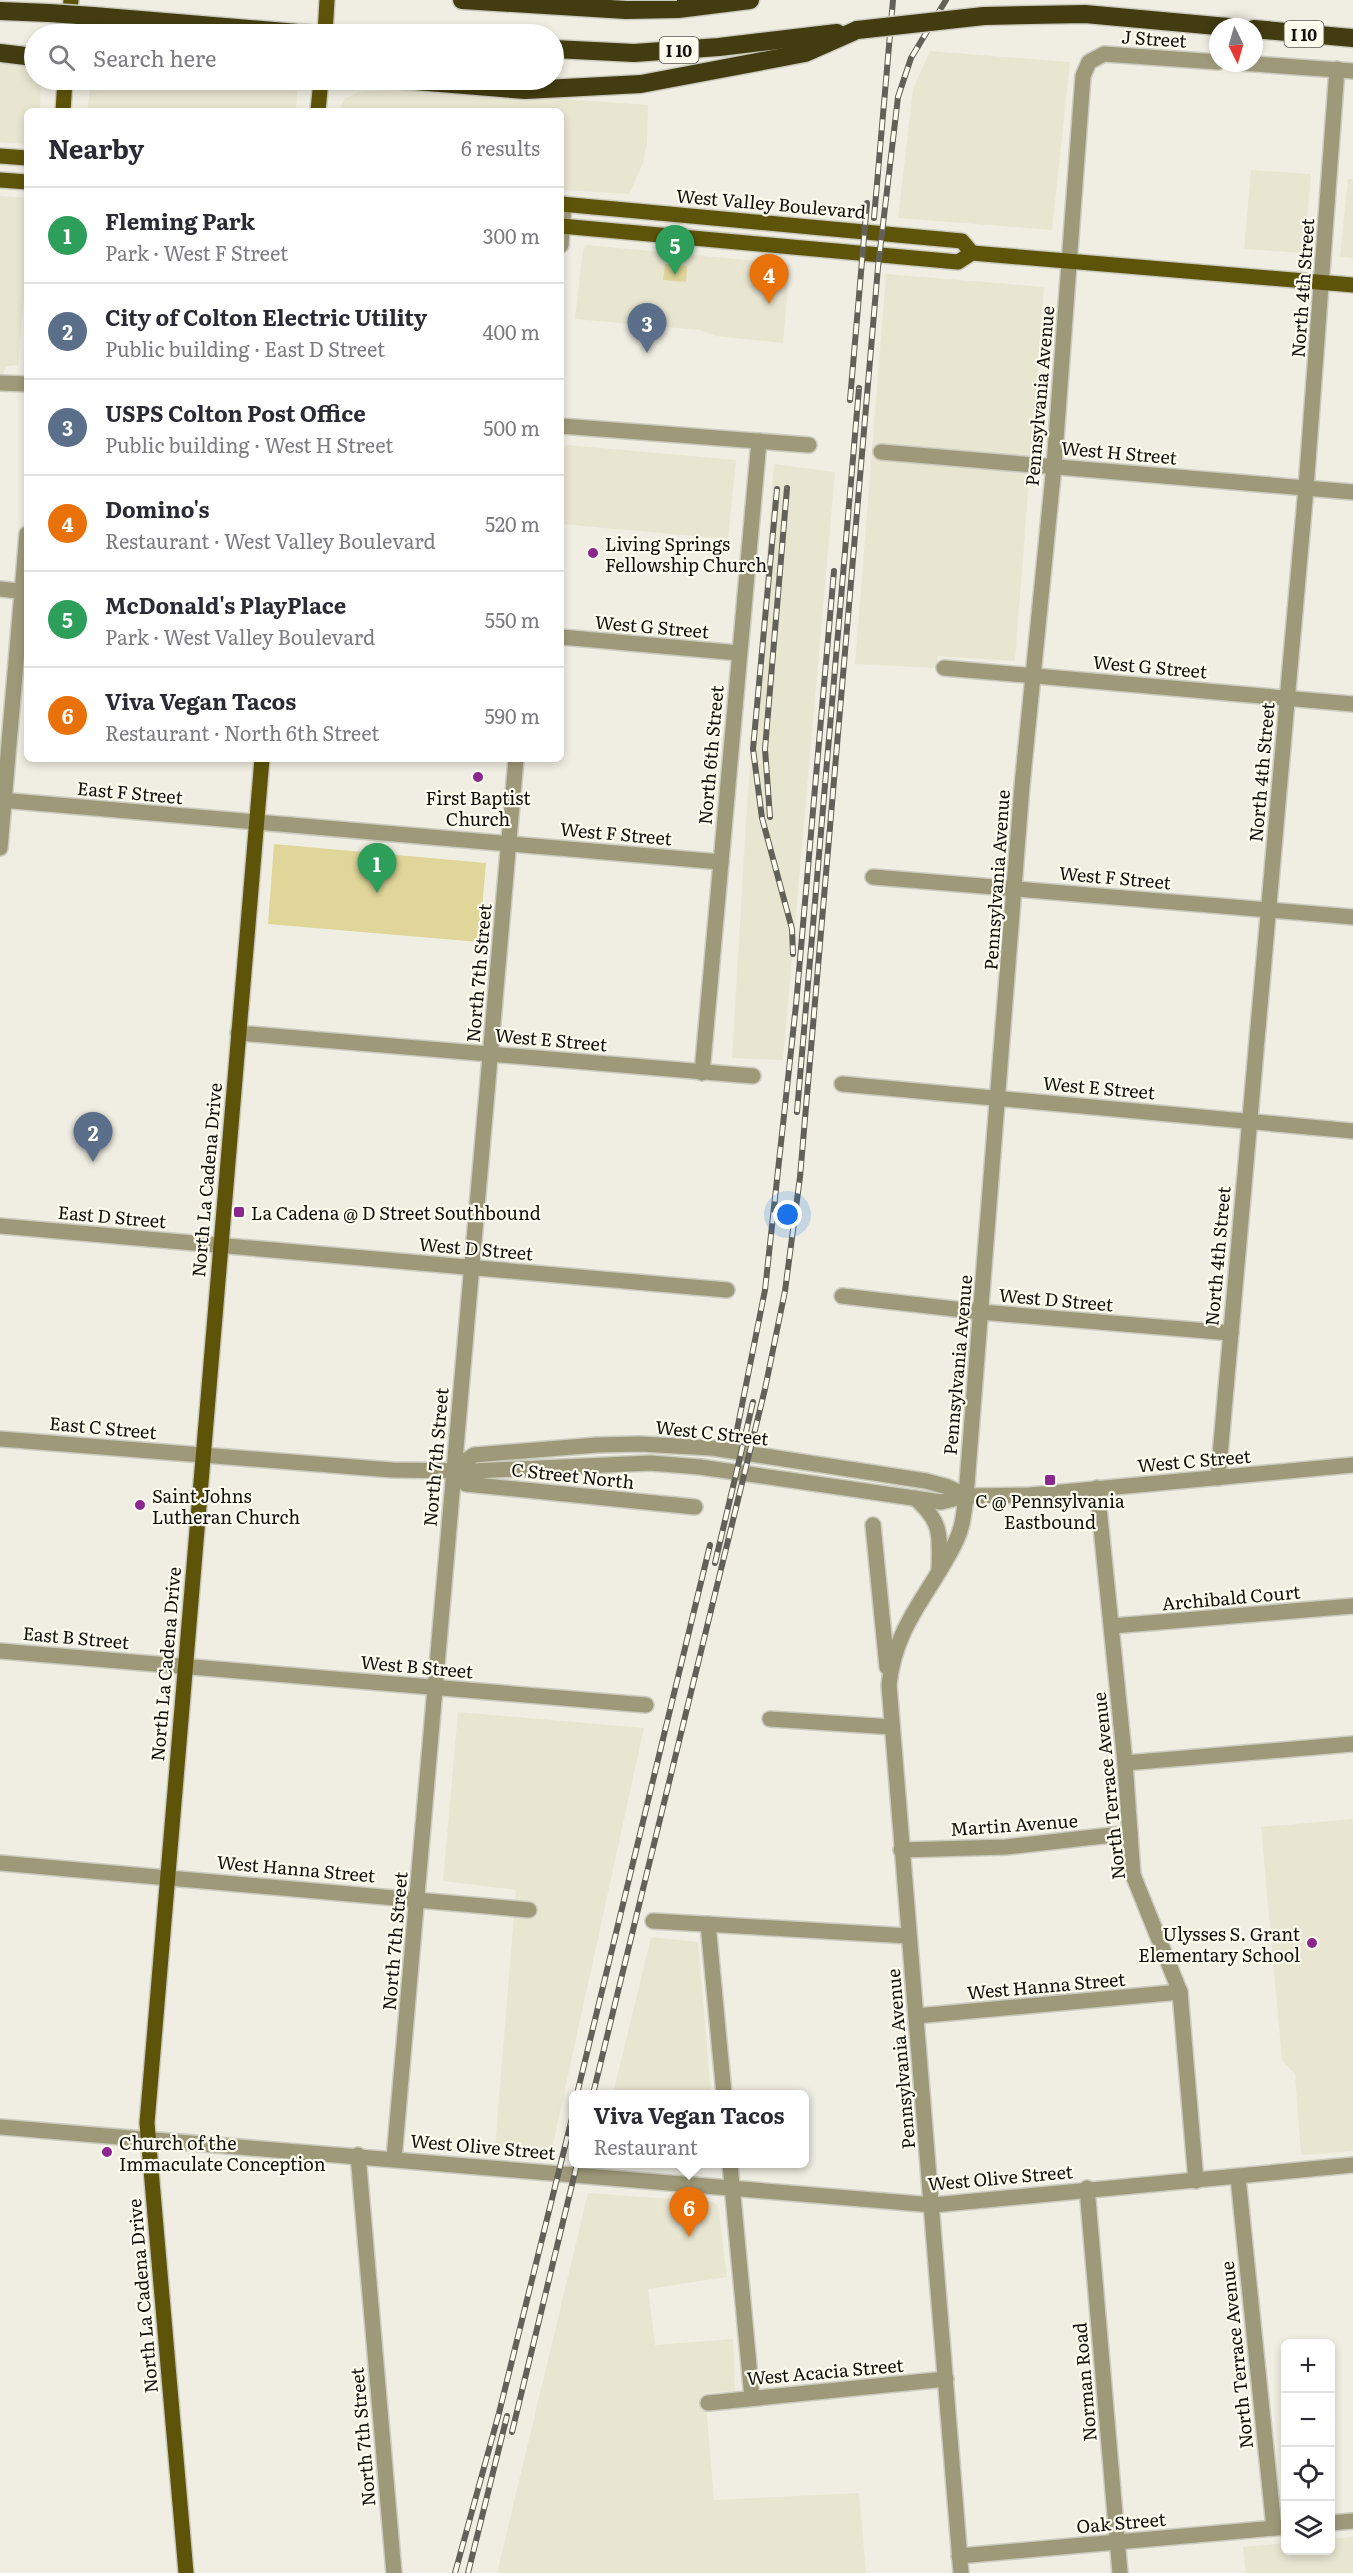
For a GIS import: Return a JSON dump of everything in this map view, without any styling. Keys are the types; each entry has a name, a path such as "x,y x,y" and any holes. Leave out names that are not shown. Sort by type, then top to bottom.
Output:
{"highway":[{"path":"462,0 626,10 678,9 750,0"},
{"path":"575,0 626,10"},
{"path":"0,11 187,24"},
{"name":"I 10","path":"564,50 634,53 719,47 804,45 857,30 984,16 1085,15 1209,25"},
{"name":"I 10","path":"1263,30 1353,38"},
{"path":"564,89 691,77 804,45"},
{"path":"0,53 24,56"}],"main road":[{"path":"69,24 72,0"},
{"path":"326,24 327,0"},
{"path":"63,108 64,90"},
{"path":"318,108 320,90"},
{"path":"0,156 24,158"},
{"path":"0,180 24,182"},
{"name":"West Valley Boulevard","path":"564,204 962,241 972,253"},
{"path":"721,241 737,236 776,238 784,233 785,224"},
{"name":"West Valley Boulevard","path":"564,226 958,262 972,253 1353,285"},
{"name":"North La Cadena Drive","path":"186,2573 148,2138 166,1876 262,762"}],"street":[{"name":"J Street","path":"1089,62 1104,54 1209,61"},
{"name":"Pennsylvania Avenue","path":"888,1685 895,1650 907,1623 956,1540 962,1523 966,1497 1032,675 1054,466 1083,76 1089,62"},
{"path":"1263,65 1345,70"},
{"name":"North 4th Street","path":"1218,1478 1238,1224 1250,1120 1323,283 1345,70"},
{"path":"0,383 24,384"},
{"path":"564,426 809,445"},
{"name":"North 6th Street","path":"702,1073 759,441"},
{"name":"West H Street","path":"881,452 1353,492"},
{"path":"0,589 24,591"},
{"path":"0,848 2,800 24,600"},
{"name":"West G Street","path":"564,637 739,653"},
{"name":"West G Street","path":"944,668 1353,704"},
{"name":"North 7th Street","path":"394,2159 516,762"},
{"name":"East F Street","path":"2,800 256,823"},
{"name":"West F Street","path":"256,823 721,862"},
{"name":"West F Street","path":"873,877 1353,916"},
{"name":"West E Street","path":"238,1033 753,1076"},
{"name":"West E Street","path":"842,1084 1353,1131"},
{"name":"East D Street","path":"0,1226 220,1245"},
{"name":"West D Street","path":"220,1245 727,1290"},
{"name":"West D Street","path":"842,1296 981,1312 1231,1333"},
{"name":"East C Street","path":"0,1439 202,1455"},
{"name":"West C Street","path":"454,1469 474,1455 492,1453 597,1445 712,1448 926,1481 948,1487 966,1497"},
{"name":"West C Street","path":"202,1455 368,1469 483,1471 650,1463 712,1469 942,1502 966,1497 1030,1495 1353,1465"},
{"name":"C Street North","path":"454,1469 466,1484 696,1507"},
{"name":"North Terrace Avenue","path":"1097,1488 1125,1763 1133,1875 1180,1992 1196,2181"},
{"path":"915,1498 932,1513 939,1529 939,1569"},
{"name":"Pennsylvania Avenue","path":"873,1525 933,2205 961,2573"},
{"name":"Archibald Court","path":"1112,1626 1353,1606"},
{"name":"East B Street","path":"0,1651 184,1666"},
{"name":"West B Street","path":"184,1666 646,1705"},
{"path":"770,1719 892,1727"},
{"path":"1125,1763 1353,1744"},
{"name":"Martin Avenue","path":"901,1850 1006,1848 1130,1833"},
{"name":"West Hanna Street","path":"0,1863 529,1910"},
{"path":"653,1921 909,1936"},
{"path":"708,1924 724,2090"},
{"name":"West Hanna Street","path":"916,2016 1180,1992"},
{"name":"West Olive Street","path":"0,2127 358,2155 933,2205 1087,2188 1196,2181 1353,2165"},
{"name":"North 7th Street","path":"358,2155 394,2573"},
{"path":"730,2168 752,2398"},
{"name":"North Terrace Avenue","path":"1238,2177 1280,2527"},
{"name":"Norman Road","path":"1087,2188 1120,2573"},
{"name":"West Acacia Street","path":"708,2403 946,2379"},
{"path":"1335,2523 1353,2521"},
{"name":"Oak Street","path":"959,2556 1280,2527"}],"shaded area":[{"path":"930,51 1070,62 1052,230 898,218 913,89"},
{"path":"0,63 24,66 24,90 41,90 40,108 24,108 24,144 0,142"},
{"path":"90,90 297,90 296,108 87,108"},
{"path":"450,91 648,105 647,143 643,163 629,194 564,190 564,108 340,108 345,99 359,92"},
{"path":"1251,170 1311,174 1304,253 1244,249"},
{"path":"1348,179 1353,179 1353,258 1340,257"},
{"path":"0,196 24,198 24,297 18,365 6,366 3,374 0,374"},
{"path":"586,245 790,264 783,343 715,336 700,330 575,319 583,249"},
{"path":"665,264 687,266 686,282 663,280"},
{"path":"886,274 1044,287 1015,661 938,656 936,668 855,664"},
{"path":"567,445 736,460 728,539 564,524 564,447"},
{"path":"774,464 835,472 783,1060 732,1058 747,805"},
{"path":"274,844 486,863 479,942 268,924"},
{"path":"458,1712 644,1728 551,2153 495,2148 516,1890 443,1881"},
{"name":"Ulysses S. Grant Elementary School","path":"1353,1819 1353,2151 1301,2155 1295,2074 1282,2060 1261,1827"},
{"path":"651,1937 698,1942 711,2090 614,2090"},
{"path":"588,2193 713,2202 718,2206 727,2277 648,2289 655,2345 733,2339 735,2391 705,2393 714,2500 859,2493 866,2573 497,2573"},
{"path":"1353,2537 1353,2573 1246,2573 1243,2547 1281,2543 1281,2555 1335,2555 1335,2539"}],"railway":[{"path":"874,218 893,0"},
{"path":"594,2090 765,1389 785,1291 800,1177 878,267 898,97 911,58 946,0"},
{"path":"850,400 867,203"},
{"path":"797,1112 859,388"},
{"path":"770,817 765,749 787,488"},
{"path":"777,489 753,749 762,818 792,929 793,954"},
{"path":"735,1440 765,1290 796,1005 834,571"},
{"path":"715,1563 753,1402"},
{"path":"578,2090 710,1545"},
{"path":"455,2573 499,2413 569,2130"},
{"path":"512,2432 576,2168"},
{"path":"468,2573 507,2416"}],"place":[{"name":"McDonald's PlayPlace","path":"675,275"},
{"name":"Domino's","path":"769,304"},
{"name":"USPS Colton Post Office","path":"647,353"},
{"name":"Living Springs Fellowship Church","path":"593,553"},
{"name":"First Baptist Church","path":"478,777"},
{"name":"Fleming Park","path":"377,893"},
{"name":"City of Colton Electric Utility","path":"93,1162"},
{"name":"La Cadena @ D Street Southbound","path":"239,1212"},
{"name":"C @ Pennsylvania Eastbound","path":"1050,1480"},
{"name":"Saint Johns Lutheran Church","path":"140,1505"},
{"name":"Ulysses S. Grant Elementary School","path":"1312,1943"},
{"name":"Church of the Immaculate Conception","path":"107,2152"},
{"name":"Viva Vegan Tacos","path":"689,2237"}]}
